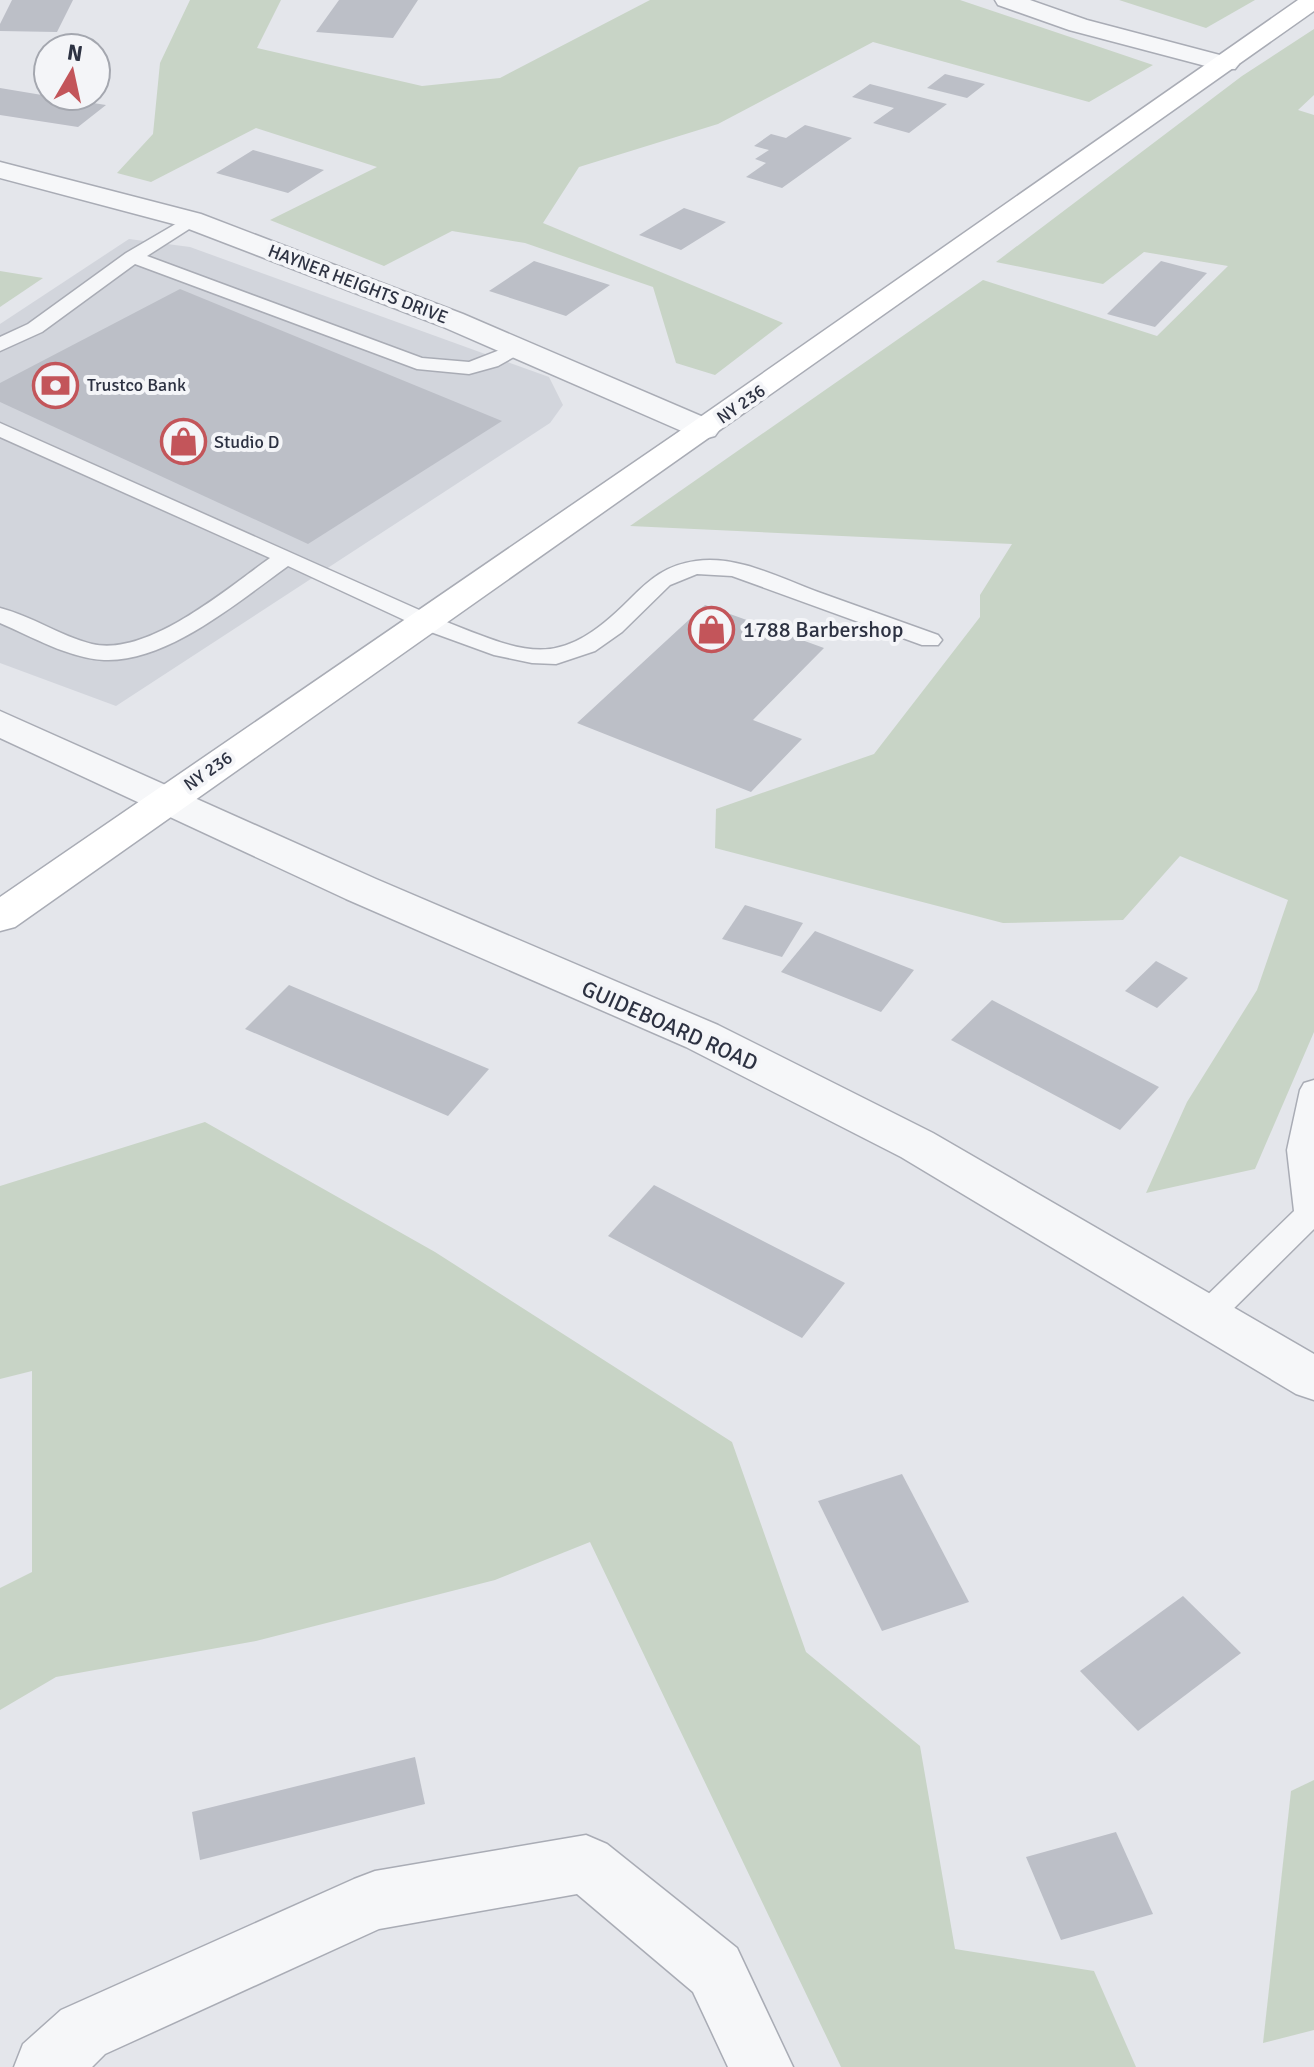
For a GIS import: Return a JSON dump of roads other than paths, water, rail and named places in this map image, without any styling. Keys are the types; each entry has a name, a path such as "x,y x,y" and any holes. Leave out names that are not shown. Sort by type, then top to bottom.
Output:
{"main road":[{"name":"NY 236","path":"0,917 704,429 1314,0"}],"street":[{"path":"1007,0 1078,25 1232,59"},
{"path":"1041,0 1232,59"},
{"name":"HAYNER HEIGHTS DRIVE","path":"0,170 191,220 452,320 704,429"},
{"name":"GUIDEBOARD ROAD","path":"0,723 164,801 702,1036 917,1145 1314,1379"},
{"path":"46,2067 83,2032 375,1900 586,1864 715,1970 761,2067"}],"lane":[{"path":"0,345 63,310 133,257 191,220"},
{"path":"133,257 417,363 441,368 476,368 518,349"},
{"path":"0,429 427,621 509,654 536,659 577,653 593,645 662,580 697,567 735,569 930,640"},
{"path":"0,615 85,648 123,654 159,642 286,557"},
{"path":"1206,1316 1311,1216 1302,1150 1314,1090"}],"place":[{"name":"Trustco Bank","path":"56,385"},
{"name":"Studio D","path":"183,442"},
{"name":"1788 Barbershop","path":"712,629"}]}
